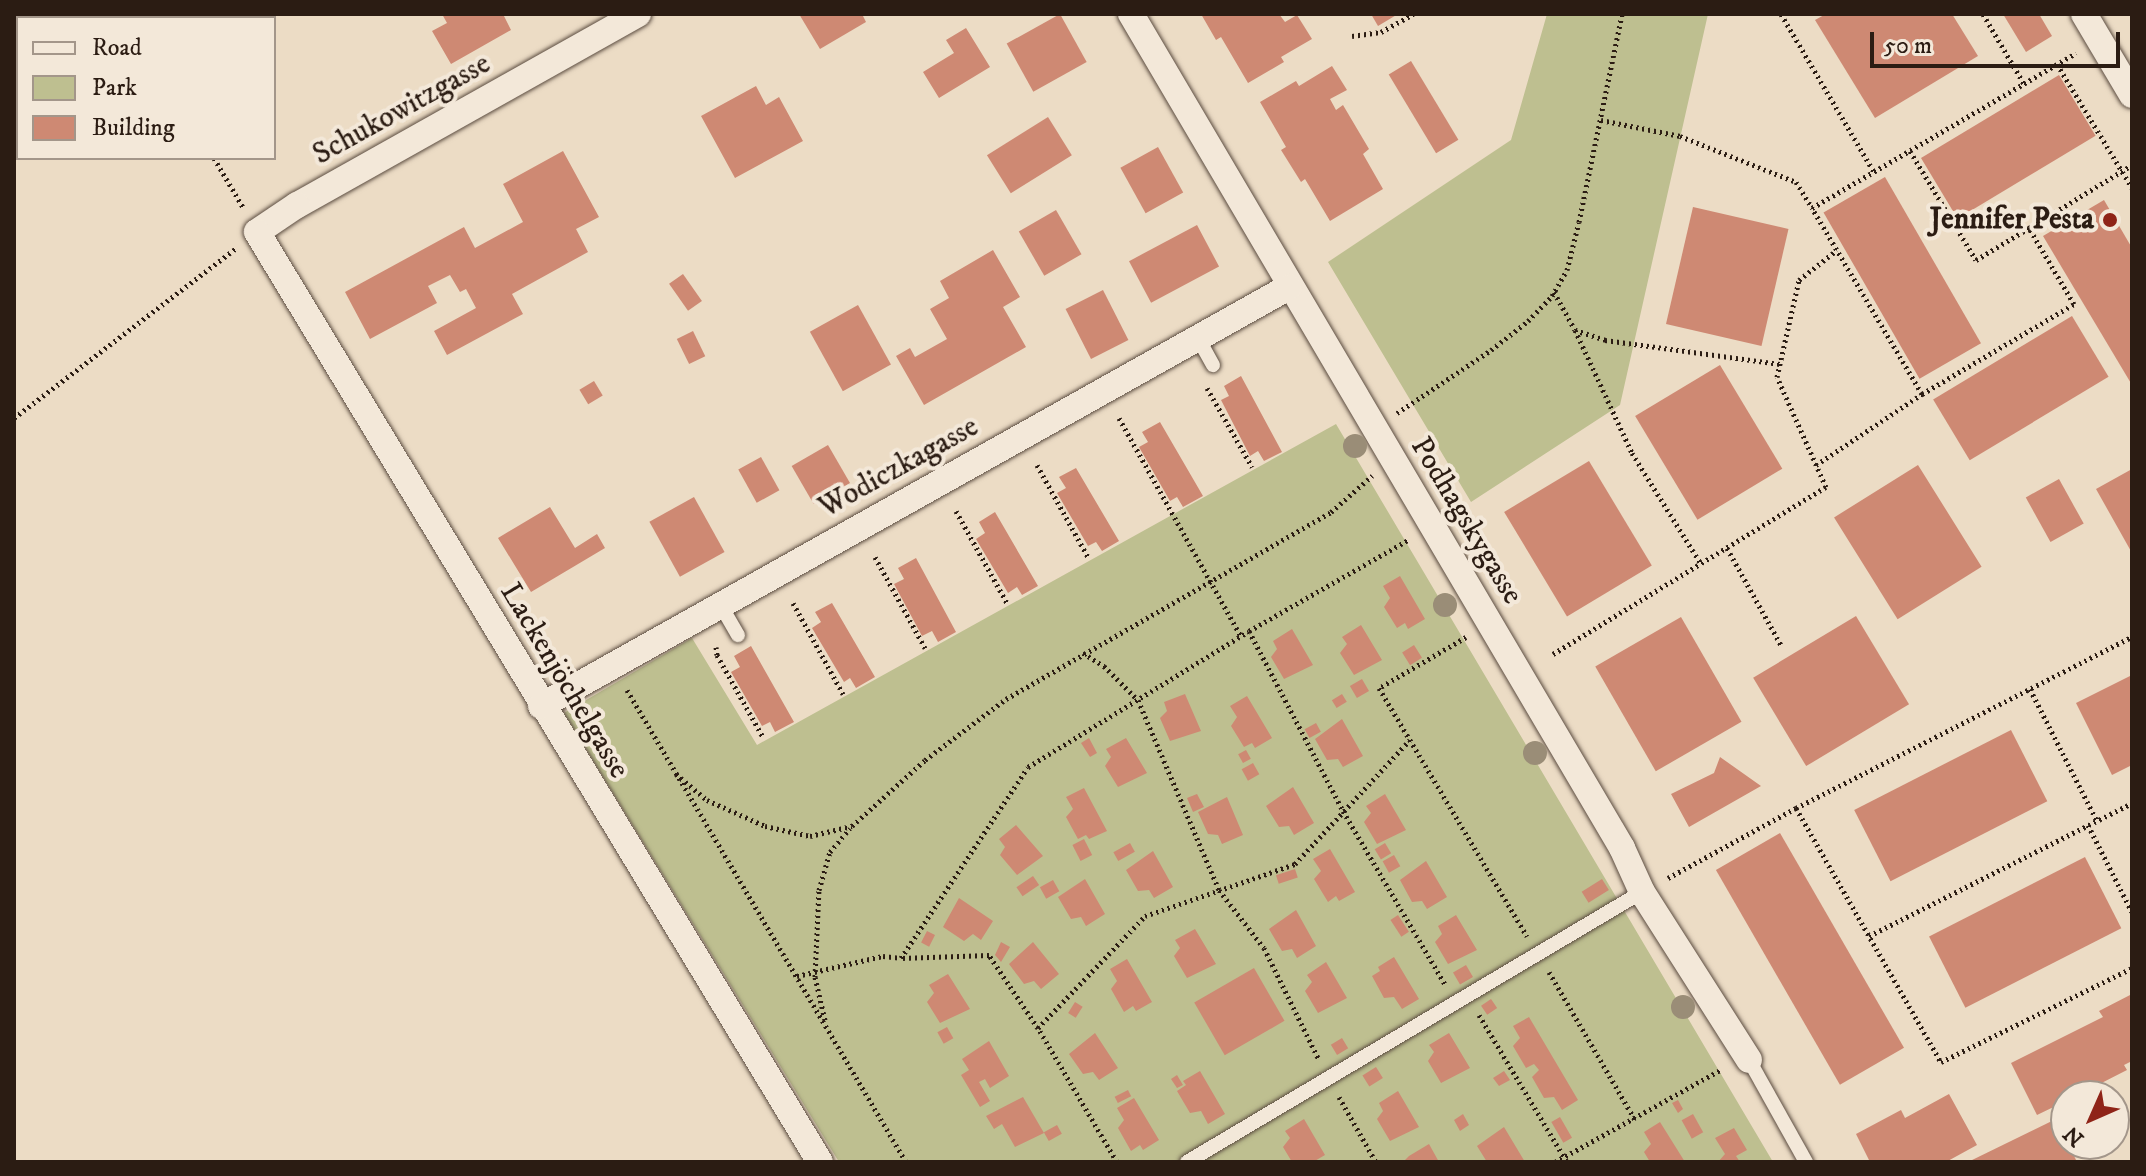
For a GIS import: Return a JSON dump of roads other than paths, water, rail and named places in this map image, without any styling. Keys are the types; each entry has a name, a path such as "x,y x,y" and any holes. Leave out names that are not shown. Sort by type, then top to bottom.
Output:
{"street":[{"name":"Schukowitzgasse","path":"257,232 297,205 638,14"},
{"name":"Podhagskygasse","path":"1131,14 1289,287 1615,835 1642,892 1738,1063"},
{"path":"2084,14 2132,95"},
{"name":"Lackenjöchelgasse","path":"257,232 541,706 820,1162"},
{"name":"Wodiczkagasse","path":"541,706 1289,287"}],"lane":[{"path":"1198,338 1213,365"},
{"path":"720,604 738,635"},
{"path":"1187,1162 1642,892"},
{"path":"1738,1063 1806,1162"}],"place":[{"name":"Jennifer Pesta","path":"2110,220"}]}
